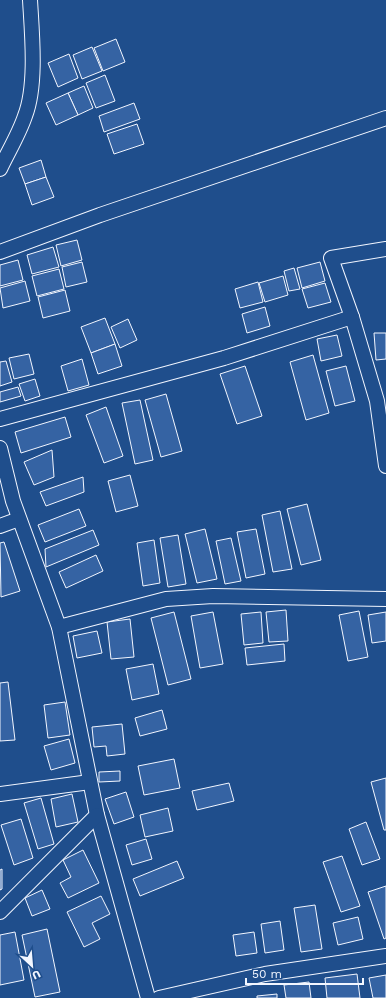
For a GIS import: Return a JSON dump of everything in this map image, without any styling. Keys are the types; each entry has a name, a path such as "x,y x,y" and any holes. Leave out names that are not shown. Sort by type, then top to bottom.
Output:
{"street":[{"path":"0,169 26,115 31,84 32,50 30,0"},
{"path":"0,252 100,215 386,118"},
{"path":"386,249 331,258 352,317 377,401 386,466"},
{"path":"0,419 224,358 352,317"},
{"path":"0,448 13,501 59,627 97,815 148,998"},
{"path":"0,526 19,519"},
{"path":"59,627 166,599 213,596 386,599"},
{"path":"0,794 90,782"},
{"path":"0,912 97,815"},
{"path":"159,998 265,974 386,956"}],"building":[{"path":"116,39 125,62 103,71 94,48"},
{"path":"92,47 102,71 82,79 73,55"},
{"path":"69,54 78,78 58,87 48,63"},
{"path":"105,75 115,101 96,108 86,83"},
{"path":"84,86 93,108 78,115 68,93"},
{"path":"68,93 78,115 56,125 46,103"},
{"path":"134,103 140,119 104,132 99,116"},
{"path":"137,124 144,144 114,154 107,134"},
{"path":"41,160 46,177 25,184 19,168"},
{"path":"46,177 54,197 32,205 25,184"},
{"path":"77,240 82,260 61,266 56,245"},
{"path":"53,247 59,267 32,274 27,255"},
{"path":"18,260 23,280 0,286 0,265"},
{"path":"82,262 87,282 66,287 62,267"},
{"path":"320,262 325,281 302,288 297,268"},
{"path":"294,268 300,289 289,291 284,271"},
{"path":"59,269 64,289 37,296 32,276"},
{"path":"283,276 288,295 265,302 259,283"},
{"path":"25,281 30,301 3,308 0,288"},
{"path":"258,282 263,302 240,308 235,289"},
{"path":"325,283 331,302 308,308 302,289"},
{"path":"65,290 70,311 43,318 38,297"},
{"path":"265,307 270,326 247,333 242,314"},
{"path":"105,318 115,344 91,353 81,327"},
{"path":"128,319 137,340 120,348 111,327"},
{"path":"374,333 386,333 386,359 376,360"},
{"path":"337,335 342,356 321,361 317,339"},
{"path":"115,344 122,366 98,374 91,353"},
{"path":"29,354 34,374 14,379 9,358"},
{"path":"313,355 329,413 306,420 290,362"},
{"path":"82,359 89,385 68,391 61,366"},
{"path":"6,361 12,382 0,386 0,362"},
{"path":"245,366 262,416 237,424 220,374"},
{"path":"346,366 355,401 335,406 326,371"},
{"path":"35,379 40,396 25,401 19,384"},
{"path":"18,387 21,396 0,402 0,392"},
{"path":"166,394 182,451 161,457 145,400"},
{"path":"140,400 153,460 135,464 122,403"},
{"path":"106,407 123,456 104,463 86,415"},
{"path":"65,417 71,437 21,453 15,432"},
{"path":"52,450 54,477 34,485 24,462"},
{"path":"130,475 138,506 116,512 108,481"},
{"path":"83,477 84,492 46,506 40,492"},
{"path":"307,504 321,560 301,565 287,509"},
{"path":"79,509 86,526 45,542 38,525"},
{"path":"280,511 292,569 273,572 262,515"},
{"path":"205,529 217,579 197,583 185,534"},
{"path":"256,529 265,574 246,578 237,532"},
{"path":"93,530 99,545 46,567 45,549"},
{"path":"178,535 186,584 168,587 160,538"},
{"path":"231,538 241,581 225,584 216,541"},
{"path":"154,540 160,583 143,586 137,543"},
{"path":"4,542 20,591 1,597 0,543"},
{"path":"96,555 103,571 66,588 59,572"},
{"path":"286,610 288,641 269,642 266,612"},
{"path":"359,611 368,657 348,661 339,615"},
{"path":"174,612 191,679 168,685 151,618"},
{"path":"213,612 223,664 200,668 191,616"},
{"path":"261,612 263,643 244,645 241,614"},
{"path":"386,612 386,641 372,643 368,615"},
{"path":"130,619 134,657 111,659 107,622"},
{"path":"97,631 102,653 77,658 73,636"},
{"path":"284,644 285,661 247,665 245,648"},
{"path":"153,664 159,694 132,700 126,669"},
{"path":"8,682 15,740 0,741 0,683"},
{"path":"65,702 70,735 48,738 44,705"},
{"path":"162,710 167,729 140,736 135,718"},
{"path":"122,724 125,754 107,756 106,746 94,747 92,727"},
{"path":"69,739 75,763 51,770 44,746"},
{"path":"174,759 180,788 144,795 138,766"},
{"path":"120,771 120,781 99,782 99,772"},
{"path":"386,778 386,830 384,830 371,782"},
{"path":"229,783 234,801 197,810 192,791"},
{"path":"126,792 134,817 114,824 105,799"},
{"path":"72,794 78,822 56,827 51,799"},
{"path":"41,798 54,844 38,849 24,803"},
{"path":"168,808 173,831 145,837 140,815"},
{"path":"21,819 33,858 14,865 1,825"},
{"path":"366,822 380,859 362,865 349,829"},
{"path":"146,839 152,859 132,865 126,845"},
{"path":"83,850 99,883 68,898 60,883 71,877 63,860"},
{"path":"342,856 360,906 341,912 323,862"},
{"path":"177,861 184,878 140,896 133,879"},
{"path":"2,869 2,889 0,890 0,870"},
{"path":"386,886 386,938 384,939 368,892"},
{"path":"42,890 50,909 32,916 25,898"},
{"path":"101,896 110,914 92,923 100,939 84,947 67,912"},
{"path":"315,905 322,949 301,952 294,908"},
{"path":"358,917 363,939 338,945 333,923"},
{"path":"280,921 284,950 265,953 261,924"},
{"path":"47,929 60,992 35,997 22,935"},
{"path":"15,932 24,980 0,985 0,935"},
{"path":"254,932 257,953 236,956 233,935"},
{"path":"357,974 360,998 327,998 325,978"},
{"path":"386,975 386,998 373,998 369,978"},
{"path":"309,982 311,998 286,998 284,985"},
{"path":"277,994 277,998 257,998 257,996"}]}
